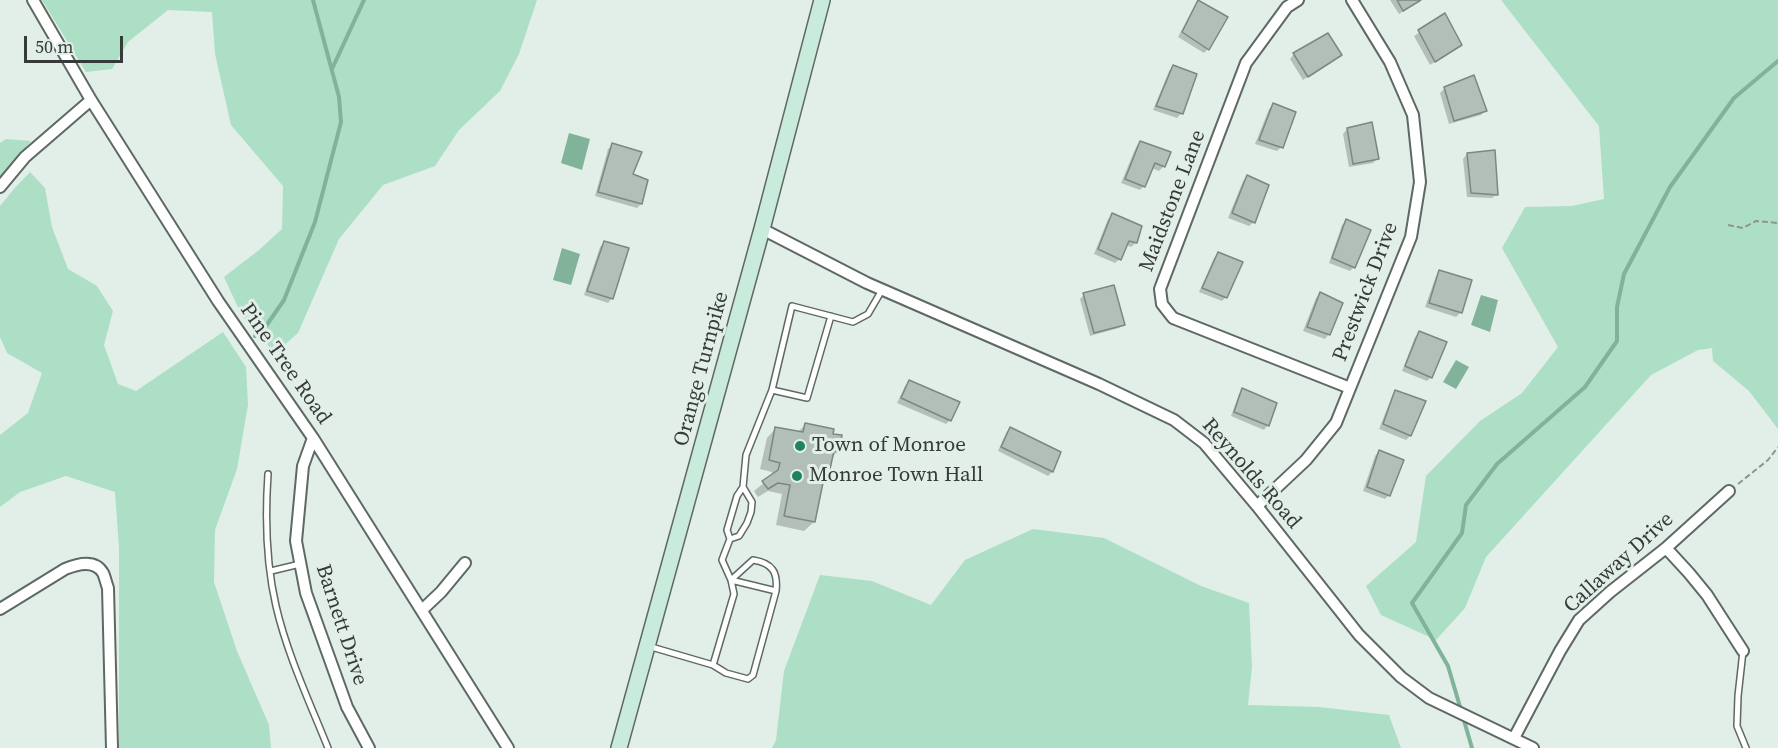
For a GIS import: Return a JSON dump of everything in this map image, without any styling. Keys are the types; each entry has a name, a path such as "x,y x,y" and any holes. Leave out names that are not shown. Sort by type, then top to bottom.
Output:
{"main road":[{"name":"Orange Turnpike","path":"619,748 762,229 822,0"}],"street":[{"name":"Pine Tree Road","path":"33,0 91,100 218,302 313,438 508,748"},
{"name":"Maidstone Lane","path":"1298,0 1287,7 1246,63 1160,289 1162,304 1173,318 1350,388"},
{"name":"Prestwick Drive","path":"1257,506 1306,460 1335,423 1411,237 1420,182 1413,115 1390,62 1352,0"},
{"path":"0,188 25,157 91,100"},
{"name":"Reynolds Road","path":"762,229 882,290 1099,384 1174,420 1204,443 1359,635 1401,677 1429,698 1533,748"},
{"name":"Barnett Drive","path":"313,438 303,466 296,541 300,564 306,592 347,707 369,748"},
{"name":"Callaway Drive","path":"1514,738 1579,620 1610,592 1666,548 1729,491"},
{"path":"1666,548 1707,595 1743,651"},
{"path":"422,610 441,592 465,563"},
{"path":"0,609 65,568 86,564 96,566 102,572 108,588 112,748"}],"lane":[{"path":"713,665 734,594 731,580 722,560 730,539 728,530 737,496 743,487 746,455 772,390 792,306 853,322 868,314 882,290"},
{"path":"772,390 807,398 831,316"},
{"path":"268,474 266,529 276,606 328,748"},
{"path":"730,539 738,536 751,512 752,502 743,487"},
{"path":"647,646 713,665 726,673 748,679 753,675 776,591 776,573 771,567 753,560 731,580"},
{"path":"271,571 300,564"},
{"path":"731,580 776,591"},
{"path":"1743,651 1737,726 1746,748"}],"path":[{"path":"1728,225 1743,228 1756,221 1778,223"},
{"path":"1729,491 1768,460 1778,447"}],"shaded area":[{"path":"42,0 537,0 519,54 500,91 459,130 435,166 383,185 339,239 298,333 275,353 242,316 224,277 282,229 283,186 231,125 215,54 212,12 168,10 128,42 112,69 86,72"},
{"path":"1501,0 1778,0 1778,429 1749,391 1713,361 1712,348 1698,350 1651,375 1486,557 1465,608 1436,640 1381,615 1366,586 1416,542 1426,476 1480,421 1522,393 1558,347 1502,248 1525,207 1572,206 1604,199 1599,126"},
{"path":"569,133 590,139 582,170 561,163"},
{"path":"6,139 31,141 0,179 0,143"},
{"path":"30,172 45,188 52,227 68,269 97,286 113,311 104,345 118,384 136,391 223,332 246,367 248,405 237,469 215,530 214,582 237,651 269,725 271,748 119,748 119,548 115,492 66,476 20,492 0,507 0,435 28,413 42,373 7,353 0,337 0,206"},
{"path":"562,248 580,254 571,285 553,280"},
{"path":"1481,295 1498,300 1490,332 1471,325"},
{"path":"1456,360 1469,367 1456,389 1443,382"},
{"path":"1033,529 1104,538 1201,586 1249,603 1252,667 1248,705 1319,707 1389,715 1401,748 772,748 776,740 784,671 820,575 872,581 931,605 965,560"}],"building":[{"path":"1198,0 1228,17 1209,50 1182,32"},
{"path":"1397,0 1421,0 1403,11"},
{"path":"1445,13 1462,45 1435,62 1418,30"},
{"path":"1328,33 1342,55 1308,77 1293,53"},
{"path":"1173,65 1197,74 1183,114 1156,106"},
{"path":"1474,75 1487,111 1454,121 1444,87"},
{"path":"1273,103 1296,112 1283,148 1259,140"},
{"path":"1372,122 1379,159 1353,164 1347,128"},
{"path":"1140,141 1171,152 1165,167 1155,163 1145,187 1125,179"},
{"path":"612,143 642,152 633,174 648,180 642,204 598,192"},
{"path":"1495,150 1498,195 1471,193 1467,153"},
{"path":"1247,175 1269,185 1255,223 1232,213"},
{"path":"1112,213 1142,226 1137,243 1129,241 1121,260 1098,249"},
{"path":"1346,219 1371,230 1355,268 1332,258"},
{"path":"604,241 629,248 613,299 587,291"},
{"path":"1218,252 1243,262 1227,298 1202,288"},
{"path":"1439,270 1472,280 1462,313 1429,303"},
{"path":"1114,285 1125,325 1094,333 1083,293"},
{"path":"1320,292 1343,303 1330,335 1307,327"},
{"path":"1419,331 1447,342 1432,378 1405,366"},
{"path":"909,380 960,402 951,421 901,398"},
{"path":"1242,388 1277,403 1269,426 1234,412"},
{"path":"1395,390 1426,401 1411,436 1383,424"},
{"name":"Monroe Town Hall","path":"805,423 834,429 833,434 842,435 839,452 834,451 830,469 826,468 815,522 784,516 790,485 778,483 768,489 762,481 778,470 780,463 769,460 775,427 803,432"},
{"path":"1010,427 1061,452 1053,472 1001,447"},
{"path":"1379,450 1404,460 1390,496 1367,487"}],"waterway":[{"path":"255,336 264,329 284,300 315,222 341,122 339,97 313,0"},
{"path":"332,69 364,0"},
{"path":"1461,710 1448,666 1412,603 1462,533 1466,505 1497,464 1585,387 1617,341 1617,307 1624,274 1670,187 1734,98 1778,61"},
{"path":"1463,717 1472,748"}],"place":[{"name":"Town of Monroe","path":"800,446"},
{"name":"Monroe Town Hall","path":"797,476"}]}
